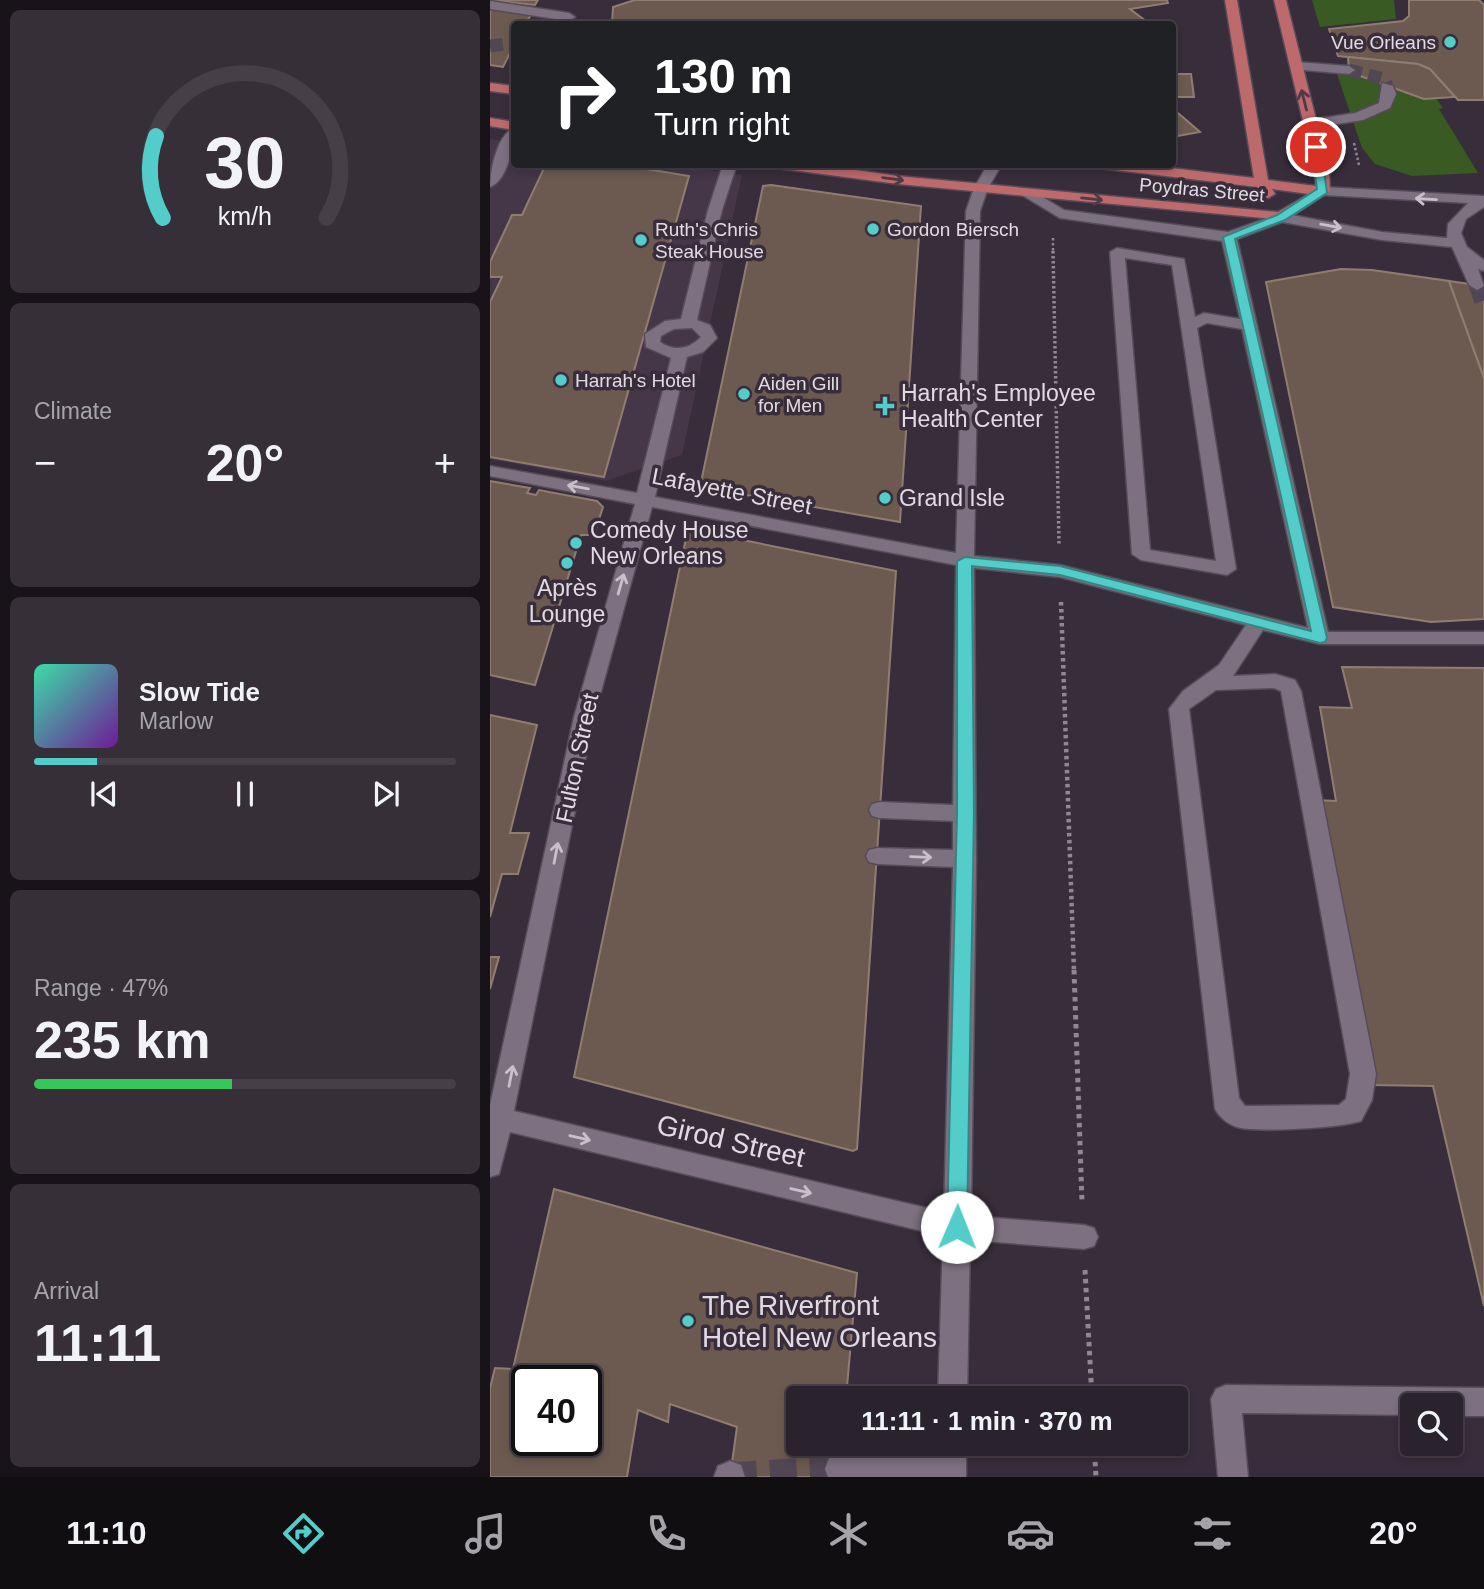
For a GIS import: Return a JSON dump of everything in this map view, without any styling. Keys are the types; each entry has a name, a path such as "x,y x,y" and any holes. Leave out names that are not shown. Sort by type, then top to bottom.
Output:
{"main road":[{"path":"1231,0 1262,184 1281,217 1323,191 1322,171 1280,0"},
{"path":"490,87 511,90"},
{"path":"490,122 511,126"},
{"name":"Poydras Street","path":"812,168 1281,217"},
{"name":"Poydras Street","path":"1132,168 1323,191"}],"street":[{"path":"490,5 569,17"},
{"path":"1296,66 1349,70"},
{"path":"1310,124 1358,117 1385,105 1389,94 1387,86"},
{"path":"490,183 511,138"},
{"path":"688,323 715,210 729,168"},
{"path":"953,1386 965,859 965,561 973,211 981,187 993,168"},
{"name":"Poydras Street","path":"1323,191 1484,201"},
{"path":"1024,192 1060,214 1229,237 1281,217"},
{"name":"Poydras Street","path":"1460,248 1452,230 1457,218 1468,208 1484,201"},
{"name":"Poydras Street","path":"1281,217 1460,248 1484,266"},
{"path":"1229,237 1242,325 1320,638"},
{"path":"1460,248 1476,285"},
{"path":"1192,323 1227,569 1141,554 1116,252 1179,262 1192,323 1205,330 1228,330 1242,325"},
{"path":"688,323 703,327 709,338 696,349 680,353 657,349 650,339 660,328 688,323"},
{"name":"Fulton Street","path":"490,1166 496,1117 583,717 645,499 680,353"},
{"name":"Lafayette Street","path":"490,471 965,561 1060,571 1320,638 1484,638"},
{"path":"1213,682 1275,681 1288,685 1291,691 1363,1074 1359,1100 1352,1113 1339,1116 1241,1116 1228,1109 1179,709 1185,698 1213,682 1257,623"},
{"path":"880,810 965,813"},
{"path":"877,856 965,859"},
{"name":"Girod Street","path":"496,1117 957,1227 1084,1237"},
{"path":"1233,1477 1226,1399 1484,1402"},
{"path":"840,1469 951,1463"}],"path":[{"path":"1053,235 1060,571 1091,1386"},
{"path":"1095,1456 1096,1477"}],"shaded area":[{"name":"Harrah's Hotel","path":"490,139 511,142 511,168 696,168 742,175 682,455 606,481 490,459"}],"green space":[{"path":"1312,0 1394,0 1396,19 1320,27"},
{"path":"1334,65 1415,70 1443,108 1439,109 1478,173 1412,176 1375,164 1362,148"}],"building":[{"path":"490,0 538,0 535,5"},
{"path":"635,0 1167,0 1168,3 1130,9 1146,21 612,21 613,7"},
{"path":"1409,0 1479,0 1484,5 1484,100 1458,100 1430,69 1418,64 1338,56 1329,29 1403,21 1409,16"},
{"path":"490,8 531,15 527,21 511,21 511,51 503,67 490,65"},
{"path":"1348,57 1418,64 1430,69 1455,97 1424,99 1349,72"},
{"path":"1176,74 1191,74 1194,97 1176,97"},
{"path":"1178,113 1200,132 1176,136"},
{"name":"Harrah's Hotel","path":"544,168 640,168 689,176 604,477 490,457 490,302 502,277 490,277 490,262 512,215 522,215"},
{"path":"763,186 921,206 900,522 700,487"},
{"path":"1341,269 1372,270 1449,281 1484,378 1484,619 1431,622 1333,607 1266,282"},
{"path":"1449,281 1484,286 1484,378"},
{"path":"490,481 530,488 527,493 536,495 539,490 597,501 603,507 594,535 581,535 535,685 490,675"},
{"path":"698,531 896,571 857,1149 853,1151 574,1077 687,533"},
{"path":"1342,667 1484,668 1484,1306 1433,1086 1371,1085 1316,800 1336,801 1320,707 1352,708"},
{"path":"490,715 537,725 510,833 529,833 518,874 502,874 490,917"},
{"path":"490,957 499,957 490,989"},
{"name":"The Riverfront Hotel New Orleans","path":"554,1189 857,1273 847,1386 786,1386 786,1456 841,1456 839,1477 730,1477 737,1427 670,1404 668,1422 638,1410 627,1477 490,1477 490,1388 495,1368 511,1369 511,1456 602,1456 602,1365 514,1365"}],"tunnel":[{"path":"490,46 511,43"},
{"path":"1349,70 1384,79 1387,86"},
{"path":"1477,285 1484,305"},
{"path":"730,1476 840,1469"}],"place":[{"name":"Vue Orleans","path":"1450,42"},
{"name":"Gordon Biersch","path":"873,229"},
{"name":"Ruth's Chris Steak House","path":"641,240"},
{"name":"Harrah's Hotel","path":"561,380"},
{"name":"Aiden Gill for Men","path":"744,394"},
{"name":"Harrah's Employee Health Center","path":"885,406"},
{"name":"Grand Isle","path":"885,498"},
{"name":"Comedy House New Orleans","path":"576,543"},
{"name":"Après Lounge","path":"567,563"},
{"name":"The Riverfront Hotel New Orleans","path":"688,1321"}],"route":[{"path":"957,1227 964,926 965,561 1060,571 1320,638 1229,237 1281,217 1323,191 1322,171 1316,147"}]}
